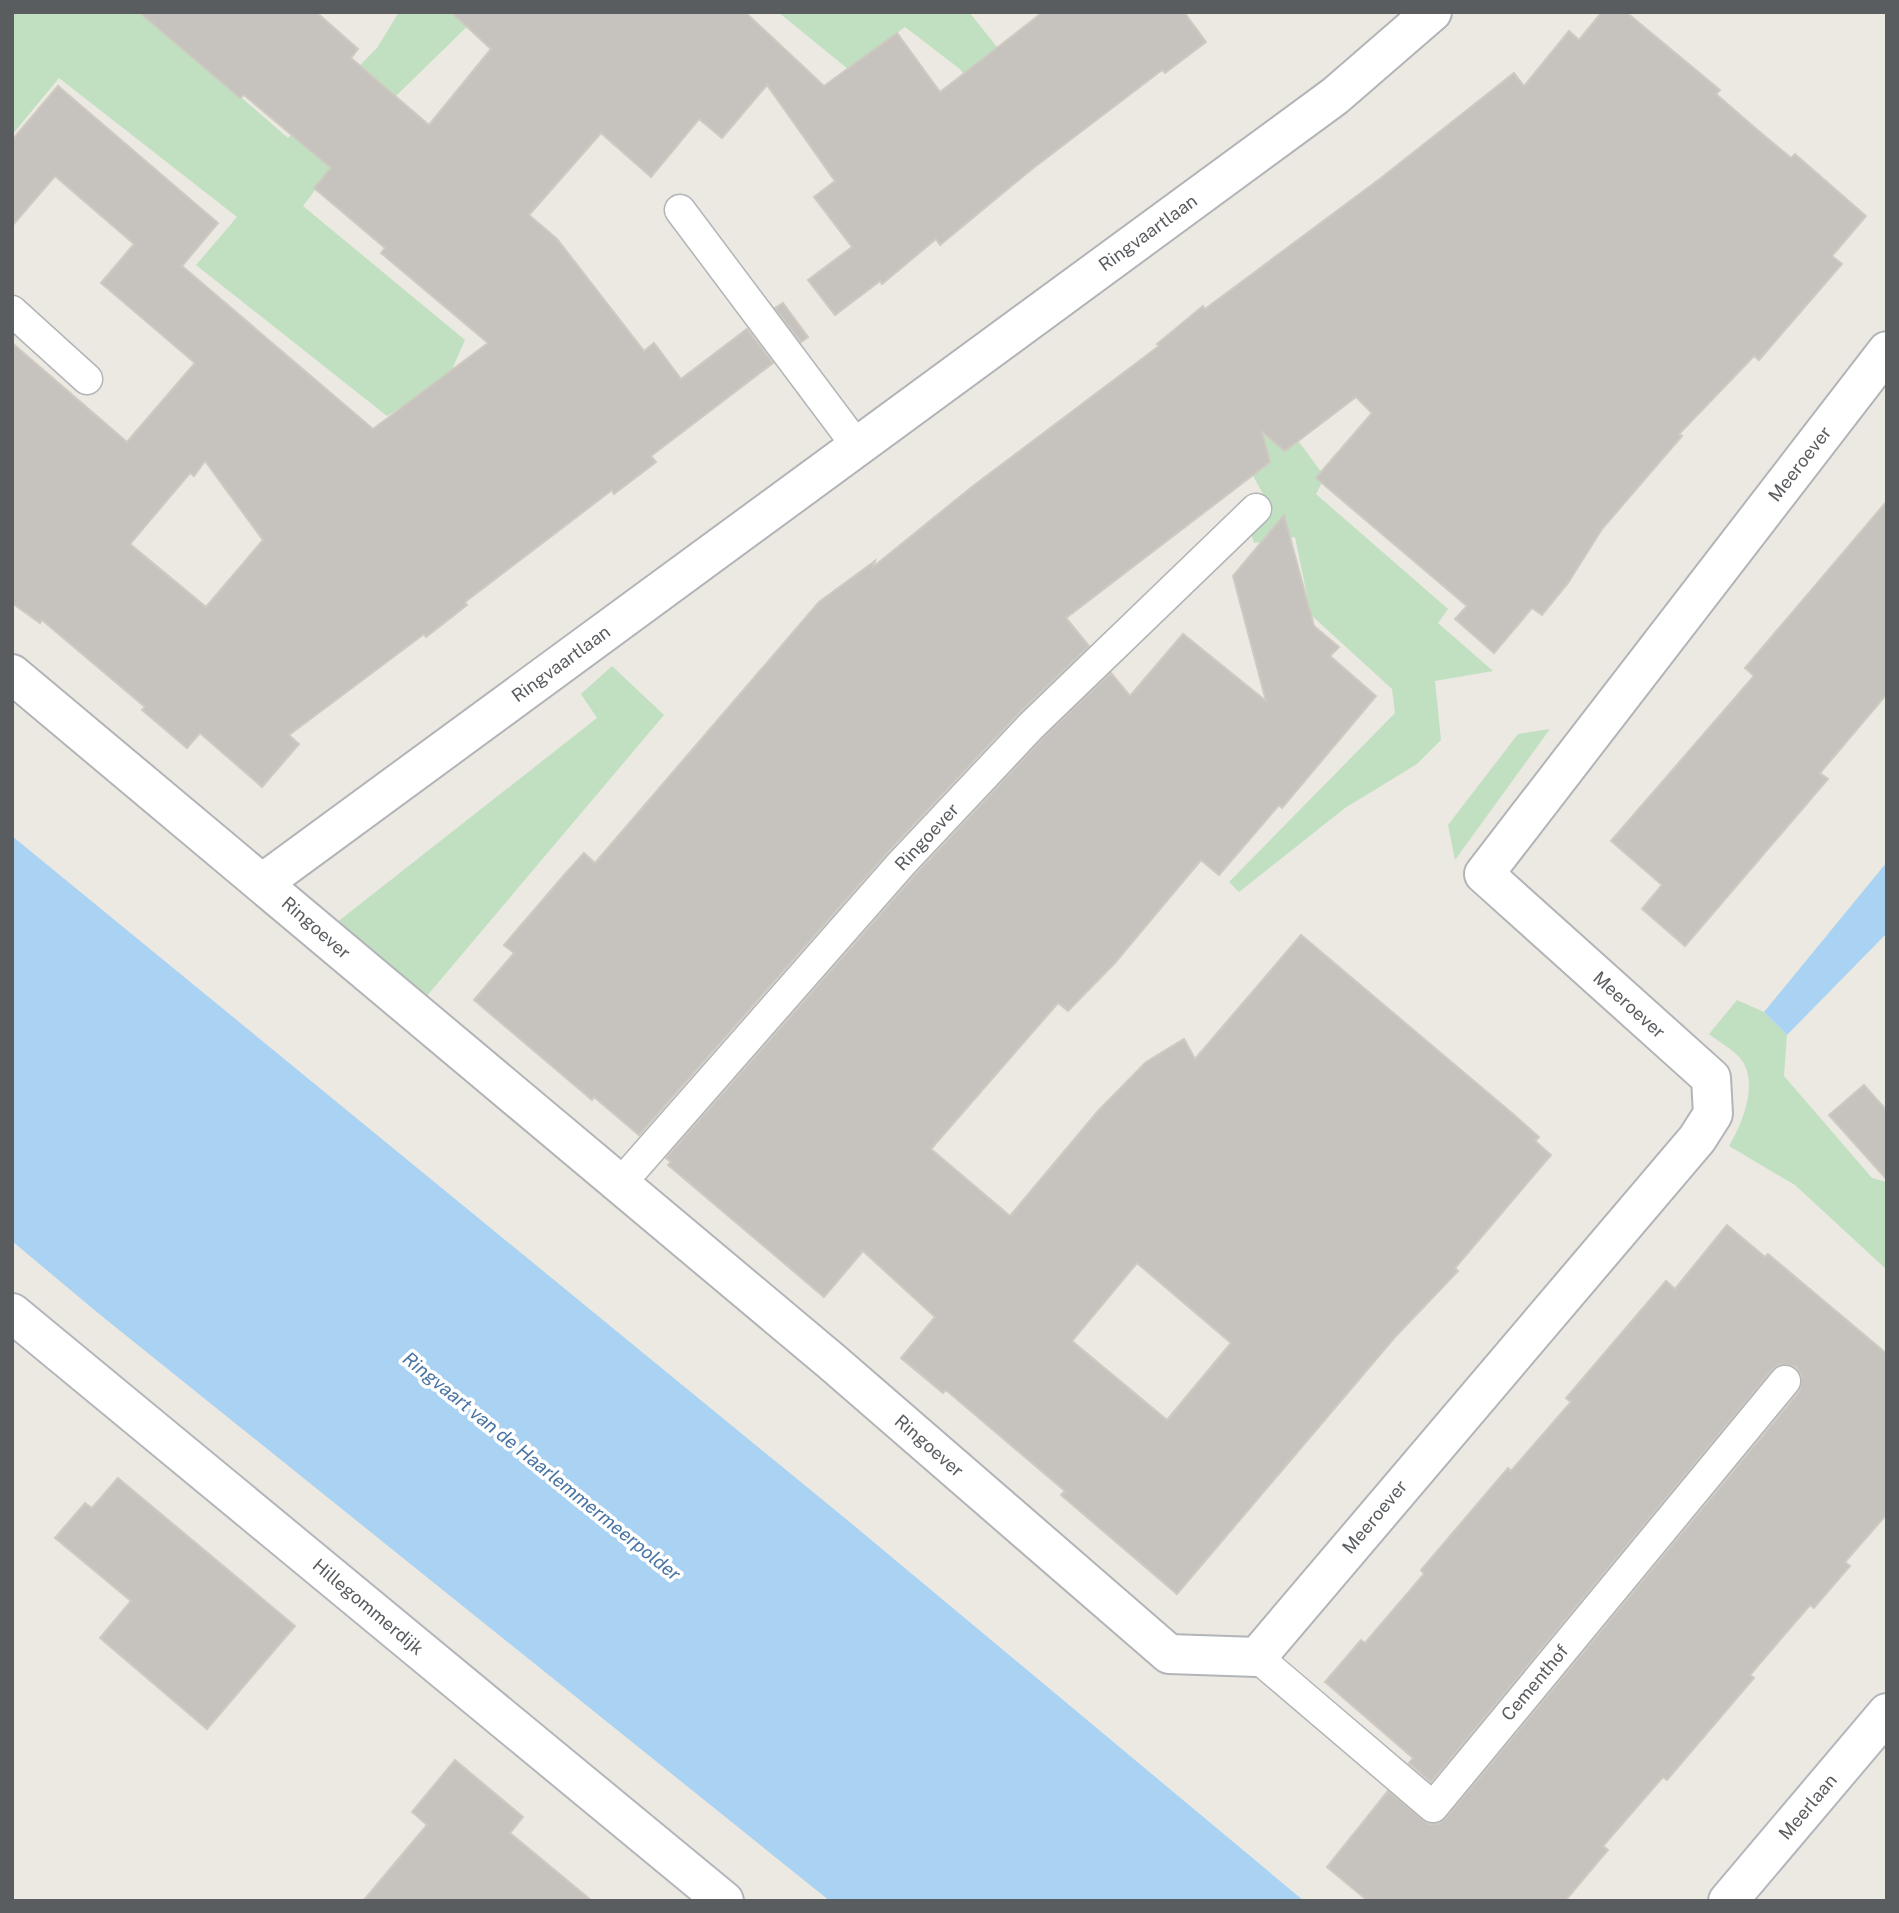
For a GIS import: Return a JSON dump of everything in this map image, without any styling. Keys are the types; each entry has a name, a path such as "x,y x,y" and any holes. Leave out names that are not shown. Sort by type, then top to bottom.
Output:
{"street":[{"name":"Ringvaartlaan","path":"264,882 1335,96 1432,12"},
{"name":"Meeroever","path":"1257,1657 1697,1139 1713,1114 1711,1079 1483,874 1887,351"},
{"name":"Ringoever","path":"12,674 264,882 386,990 831,1361 1169,1654 1257,1657"},
{"name":"Hillegommerdijk","path":"12,1313 724,1901"},
{"name":"Meerlaan","path":"1728,1901 1887,1713"}],"lane":[{"path":"680,210 858,446"},
{"path":"12,311 88,379"},
{"name":"Ringoever","path":"620,1184 901,864 1031,726 1256,509"},
{"name":"Cementhof","path":"1257,1657 1433,1807 1785,1381"}],"green space":[{"path":"12,12 143,12 288,138 377,48 399,12 482,12 359,132 303,206 465,340 453,367 482,435 456,479 403,406 387,416 196,265 237,217 59,78 12,135"},
{"path":"778,12 969,12 1009,62 974,89 960,69 905,27 848,69"},
{"path":"1253,380 1325,477 1316,494 1448,609 1438,623 1493,671 1435,681 1441,740 1417,764 1345,808 1239,892 1229,882 1395,713 1392,689 1311,615 1295,537 1254,543 1249,526 1273,512 1226,427"},
{"path":"612,666 664,715 426,997 336,923 597,718 581,694"},
{"path":"1550,729 1455,860 1448,825 1518,734"},
{"path":"1737,1000 1764,1012 1787,1035 1784,1076 1872,1178 1887,1182 1887,1270 1795,1185 1729,1146 1747,1103 1749,1079 1740,1058 1709,1034"}],"water":[{"name":"Ringvaart van de Haarlemmermeerpolder","path":"12,836 852,1524 1304,1901 830,1901 98,1313 12,1241"},
{"path":"1887,862 1887,933 1787,1035 1764,1012"}],"building":[{"path":"139,12 316,12 358,49 351,58 429,125 491,49 451,12 745,12 824,86 897,33 940,92 1043,12 1184,12 1206,42 1165,73 1162,70 1032,169 940,245 936,239 882,284 880,281 835,315 808,280 852,247 814,197 835,181 767,85 722,138 699,119 651,177 601,133 529,215 557,239 644,351 654,343 681,379 747,329 773,363 651,456 656,462 614,494 612,490 465,602 467,605 426,637 424,634 289,735 299,744 262,787 200,733 187,748 142,710 145,707 42,620 40,623 12,603 12,343 127,442 195,363 101,283 134,244 55,176 12,226 12,140 58,86 218,223 182,266 373,429 488,343 381,253 385,248 314,188 331,168 244,95 240,98","holes":["205,461 263,540 206,607 130,544 190,473 194,476"]},
{"path":"1602,12 1626,12 1720,90 1716,94 1754,127 1791,158 1795,154 1866,216 1832,256 1842,264 1759,360 1754,356 1679,434 1682,436 1602,529 1568,583 1542,615 1532,608 1494,653 1455,619 1467,606 1316,478 1372,413 1356,397 1285,451 1262,432 1270,462 1066,618 1089,646 1018,714 888,852 639,1135 594,1097 592,1100 474,1000 514,953 504,945 565,874 584,853 595,863 819,602 875,561 873,567 973,486 1159,346 1157,344 1203,306 1205,309 1381,178 1514,73 1524,86 1569,31 1579,40"},
{"path":"783,303 808,337 801,342 775,308"},
{"path":"1887,501 1887,694 1820,773 1828,779 1685,946 1642,909 1662,885 1611,841 1754,676 1745,668"},
{"path":"1284,515 1314,626 1339,647 1330,656 1376,696 1282,808 1279,805 1219,875 1201,860 1114,964 1068,1011 1058,1003 931,1149 1010,1216 1098,1111 1146,1062 1184,1039 1195,1059 1301,935 1513,1114 1539,1137 1535,1141 1551,1155 1455,1268 1458,1271 1395,1337 1177,1594 1061,1495 1065,1491 946,1390 943,1393 901,1358 935,1317 863,1251 824,1297 668,1165 671,1162 666,1158 914,876 1043,738 1111,673 1130,696 1183,634 1266,701 1233,576","holes":["1137,1263 1231,1343 1167,1420 1072,1341"]},
{"path":"1864,1085 1887,1111 1887,1180 1829,1115"},
{"path":"1727,1225 1765,1257 1768,1254 1887,1354 1887,1514 1845,1562 1850,1566 1814,1608 1810,1605 1750,1675 1754,1678 1667,1780 1663,1777 1603,1846 1608,1850 1565,1901 1368,1901 1327,1867 1388,1791 1429,1824 1438,1824 1446,1818 1799,1392 1802,1376 1796,1367 1780,1364 1772,1370 1431,1782 1409,1763 1413,1758 1325,1682 1361,1640 1365,1643 1424,1574 1421,1570 1508,1468 1511,1471 1571,1402 1566,1398 1666,1281 1675,1289"},
{"path":"118,1478 295,1626 207,1729 100,1638 131,1601 55,1538 85,1503 92,1508"},
{"path":"455,1760 523,1817 510,1833 592,1901 363,1901 427,1825 412,1812"}]}
